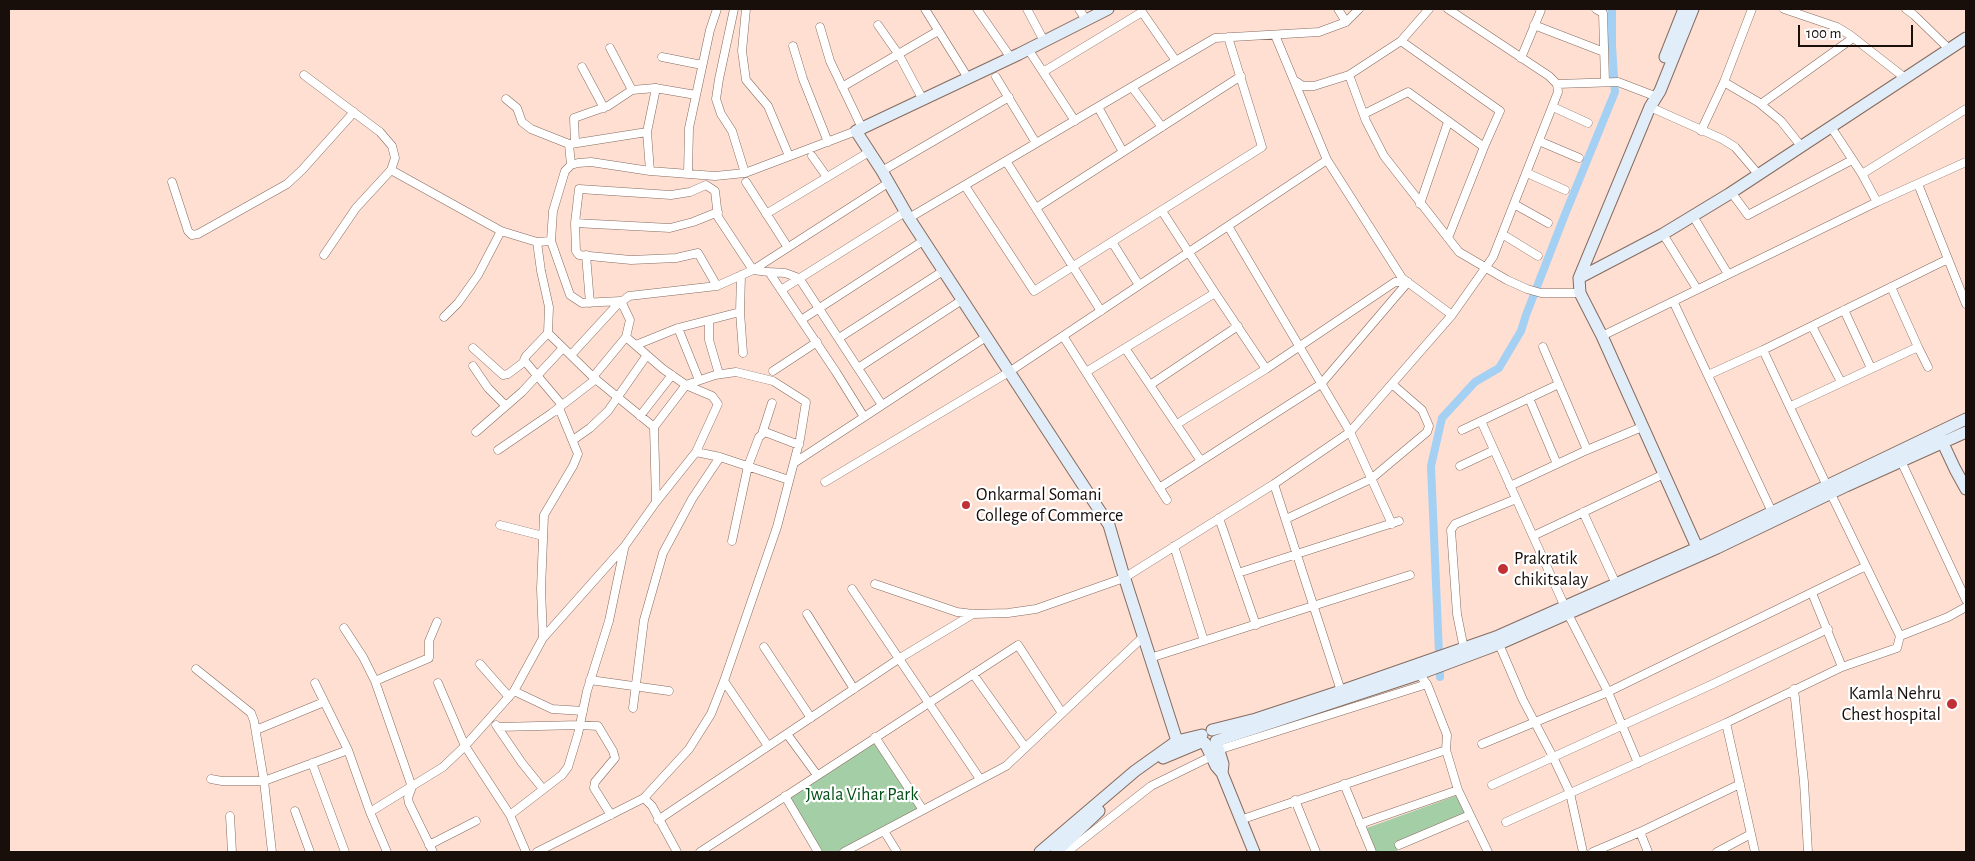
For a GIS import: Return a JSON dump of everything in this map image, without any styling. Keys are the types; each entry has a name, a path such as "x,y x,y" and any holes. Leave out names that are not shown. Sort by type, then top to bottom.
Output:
{"street":[{"path":"688,174 689,128 702,65 717,9"},
{"path":"734,9 716,99 721,114 732,132 745,173"},
{"path":"746,9 742,51 746,80 768,106 789,156"},
{"path":"925,9 968,78"},
{"path":"977,9 1011,58"},
{"path":"1027,9 1044,42"},
{"path":"1080,9 1086,20"},
{"path":"888,183 787,246 753,270 717,286 582,303 570,295 551,241 554,211 565,171 571,165 591,162 650,171 714,176 745,173 859,132 1011,58 1031,54 1044,42 1108,9"},
{"path":"1338,9 1346,22"},
{"path":"781,290 907,215 964,186 1215,38 1319,32 1346,22 1359,9"},
{"path":"1294,80 1303,86 1314,86 1349,75 1401,41 1429,9"},
{"path":"875,584 957,612 973,614 1008,613 1036,609 1124,578 1274,484 1350,432 1452,315 1493,257 1558,92 1557,84 1549,76 1448,9"},
{"path":"1521,58 1541,9"},
{"path":"1596,9 1603,12 1606,81"},
{"path":"1650,107 1653,88 1684,9"},
{"path":"1693,9 1660,91 1650,107 1580,278 1580,293 1602,336 1699,552"},
{"path":"1702,131 1724,82 1752,9"},
{"path":"1784,9 1837,27 1905,78"},
{"path":"1909,9 1949,49"},
{"path":"1043,72 1146,10 1176,61"},
{"path":"878,25 899,55 923,100"},
{"path":"1534,25 1604,52"},
{"path":"820,27 830,61 869,152 943,271 1109,525 1124,578 1177,741"},
{"path":"842,87 938,31"},
{"path":"1275,34 1327,160 1402,278 1452,315"},
{"path":"964,186 1034,292 1262,147 1228,38"},
{"path":"1760,104 1853,38"},
{"path":"1580,278 1663,234 1732,192 1966,38"},
{"path":"1401,41 1500,111 1448,238"},
{"path":"793,46 803,79 828,142"},
{"path":"610,48 632,90"},
{"path":"1031,54 1075,121"},
{"path":"662,57 702,65"},
{"path":"582,67 604,108"},
{"path":"1349,75 1364,114 1384,156 1420,204 1460,252 1485,268 1527,288 1542,293 1580,293"},
{"path":"304,76 380,132 392,146 395,158 391,170 356,208 324,255"},
{"path":"1036,208 1240,76"},
{"path":"996,77 1036,144"},
{"path":"1557,84 1618,82 1652,95"},
{"path":"1724,82 1760,104 1781,121 1801,146"},
{"path":"1132,87 1162,127"},
{"path":"571,165 574,118 604,108 632,90 656,88 696,95"},
{"path":"650,171 647,132 656,88"},
{"path":"1364,114 1408,92 1484,147"},
{"path":"882,171 1009,97"},
{"path":"506,99 517,108 522,122 531,129 572,144 647,132"},
{"path":"1553,107 1588,123"},
{"path":"1650,107 1722,139 1735,147 1758,174"},
{"path":"1098,108 1123,152"},
{"path":"1862,174 1966,109"},
{"path":"172,182 188,231 192,235 198,234 287,184 354,112"},
{"path":"1420,204 1448,122"},
{"path":"1830,127 1862,174 1877,202"},
{"path":"1539,141 1579,158"},
{"path":"766,214 869,152"},
{"path":"812,156 827,177"},
{"path":"825,482 1009,372 1327,160"},
{"path":"1732,192 1748,216 1852,160"},
{"path":"1006,161 1101,311"},
{"path":"1602,336 1674,303 1697,289 1877,202 1966,162"},
{"path":"391,170 501,231 537,242 551,241"},
{"path":"1526,173 1565,190"},
{"path":"746,182 787,246"},
{"path":"1918,184 1966,304"},
{"path":"717,286 698,253 676,258 631,260 577,253 575,223 579,189 671,195 690,192 706,185 714,191 718,217 753,270 784,273 799,278 882,405"},
{"path":"1514,204 1548,223"},
{"path":"1162,211 1266,369"},
{"path":"575,223 670,228 694,222 718,212"},
{"path":"1693,216 1728,274"},
{"path":"1228,226 1350,432 1371,479 1395,523 1238,573"},
{"path":"444,317 458,304 478,275 501,231"},
{"path":"1502,234 1538,256"},
{"path":"1663,234 1697,289"},
{"path":"801,320 924,241"},
{"path":"473,348 503,376 524,362 526,356 548,333 550,307 541,271 537,242"},
{"path":"1112,242 1139,285"},
{"path":"586,255 590,303"},
{"path":"1708,375 1948,259"},
{"path":"839,338 943,271"},
{"path":"768,272 817,342 864,417"},
{"path":"741,275 740,312 743,353"},
{"path":"1177,424 1266,369 1394,282 1408,282"},
{"path":"1159,488 1321,384 1408,282"},
{"path":"1891,287 1928,367"},
{"path":"1086,372 1215,293"},
{"path":"498,450 561,406 595,378 626,337 630,320 624,299"},
{"path":"571,355 624,299"},
{"path":"858,368 962,300"},
{"path":"1674,303 1772,512"},
{"path":"1844,310 1872,368"},
{"path":"636,345 678,328 740,312"},
{"path":"709,321 710,340 719,374"},
{"path":"1150,385 1238,326"},
{"path":"1812,326 1841,382"},
{"path":"678,328 699,380"},
{"path":"548,333 595,378 654,427"},
{"path":"1063,336 1167,500"},
{"path":"370,812 412,788 443,767 465,746 512,694 544,638 624,548 656,502 696,452 718,404 712,396 686,385 672,375 626,337"},
{"path":"794,463 986,337"},
{"path":"773,371 817,342"},
{"path":"1543,347 1587,450"},
{"path":"1790,406 1918,347"},
{"path":"476,432 506,406 564,348"},
{"path":"1125,348 1201,461"},
{"path":"1506,822 1726,723 1842,667 1898,648 1900,636 1763,350"},
{"path":"572,440 600,420 647,355"},
{"path":"524,362 561,406 578,454 544,515 541,589 544,638"},
{"path":"473,366 488,388 506,406"},
{"path":"537,852 611,815 648,802 689,749 711,714 726,684 777,527 799,445 806,402 773,381 736,372 719,374 686,385 654,427 656,502"},
{"path":"640,416 672,375"},
{"path":"1286,519 1371,479 1427,432 1429,426 1422,410 1392,384"},
{"path":"1462,430 1559,384"},
{"path":"1529,398 1557,464"},
{"path":"732,541 748,466 759,437 762,434 772,403"},
{"path":"1462,652 1499,644 1616,584 1699,552 1772,512 1901,461 1940,438 1966,419"},
{"path":"1481,421 1566,610 1608,692 1638,763"},
{"path":"1510,486 1642,427"},
{"path":"1295,720 1566,610 1699,552 1940,438 1966,432"},
{"path":"762,434 768,433 799,445"},
{"path":"1940,438 1966,489"},
{"path":"1460,466 1494,450"},
{"path":"696,452 720,457 789,480"},
{"path":"634,708 644,620 663,553 692,499 720,457"},
{"path":"1901,461 1966,600"},
{"path":"1533,536 1664,474"},
{"path":"1274,484 1342,691"},
{"path":"1462,652 1456,614 1451,530 1455,524 1516,499"},
{"path":"1583,512 1616,584"},
{"path":"1219,518 1256,625"},
{"path":"500,525 543,536"},
{"path":"1174,546 1204,641"},
{"path":"510,815 562,775 568,768 590,680 609,622 624,548"},
{"path":"1482,744 1608,692 1866,566"},
{"path":"1150,658 1410,575"},
{"path":"852,589 980,779"},
{"path":"1812,593 1842,667"},
{"path":"1900,636 1948,618 1966,607"},
{"path":"807,614 854,689"},
{"path":"658,820 900,658 973,614"},
{"path":"375,681 429,658 429,641 437,622"},
{"path":"344,628 363,656 375,681 412,788 408,798 409,803 431,849 476,821"},
{"path":"1492,785 1623,726 1828,629"},
{"path":"844,852 1006,766 1143,637"},
{"path":"700,852 1018,644 1062,713"},
{"path":"1499,644 1534,724 1553,757 1570,793 1583,852"},
{"path":"764,648 811,718"},
{"path":"480,664 512,694 552,709 583,711"},
{"path":"196,669 251,713 256,730 264,781 272,852"},
{"path":"1068,852 1210,742 1256,719 1342,691 1421,669"},
{"path":"1421,669 1447,735 1446,750 1458,790 1488,852"},
{"path":"973,674 1026,747"},
{"path":"590,680 669,691"},
{"path":"315,683 348,750 370,812 387,852"},
{"path":"438,683 465,746 510,815 526,852"},
{"path":"726,684 768,746"},
{"path":"1056,852 1138,774 1167,756 1210,742 1427,684"},
{"path":"1794,689 1804,782 1808,852"},
{"path":"256,730 324,702"},
{"path":"491,717 522,763 543,789"},
{"path":"1726,723 1755,852"},
{"path":"498,727 598,726 615,755 613,762 594,785 596,792 611,815"},
{"path":"787,734 817,775"},
{"path":"875,737 923,810"},
{"path":"1040,852 1135,771 1177,741 1210,742"},
{"path":"1210,742 1223,764 1222,772 1254,852"},
{"path":"211,779 222,781 264,781 348,750"},
{"path":"1240,820 1446,750"},
{"path":"312,763 345,852"},
{"path":"1344,784 1372,852"},
{"path":"1593,852 1640,832 1740,784"},
{"path":"1360,824 1458,790"},
{"path":"784,796 818,852"},
{"path":"1295,800 1316,852"},
{"path":"648,802 677,852"},
{"path":"295,811 310,852"},
{"path":"1399,845 1470,815"},
{"path":"230,816 232,852"},
{"path":"884,831 897,852"},
{"path":"1640,832 1648,852"},
{"path":"1717,852 1751,834"}],"green space":[{"name":"Jwala Vihar Park","path":"875,737 923,810 844,852 818,852 785,796"},
{"path":"1458,795 1465,813 1395,842 1398,852 1376,852 1367,828"}],"waterway":[{"path":"1440,677 1431,466 1442,418 1475,382 1499,368 1521,331 1564,217 1615,92 1612,9"}],"place":[{"name":"Onkarmal Somani College of Commerce","path":"966,505"},
{"name":"Prakratik chikitsalay","path":"1503,569"},
{"name":"Kamla Nehru Chest hospital","path":"1952,704"}]}
